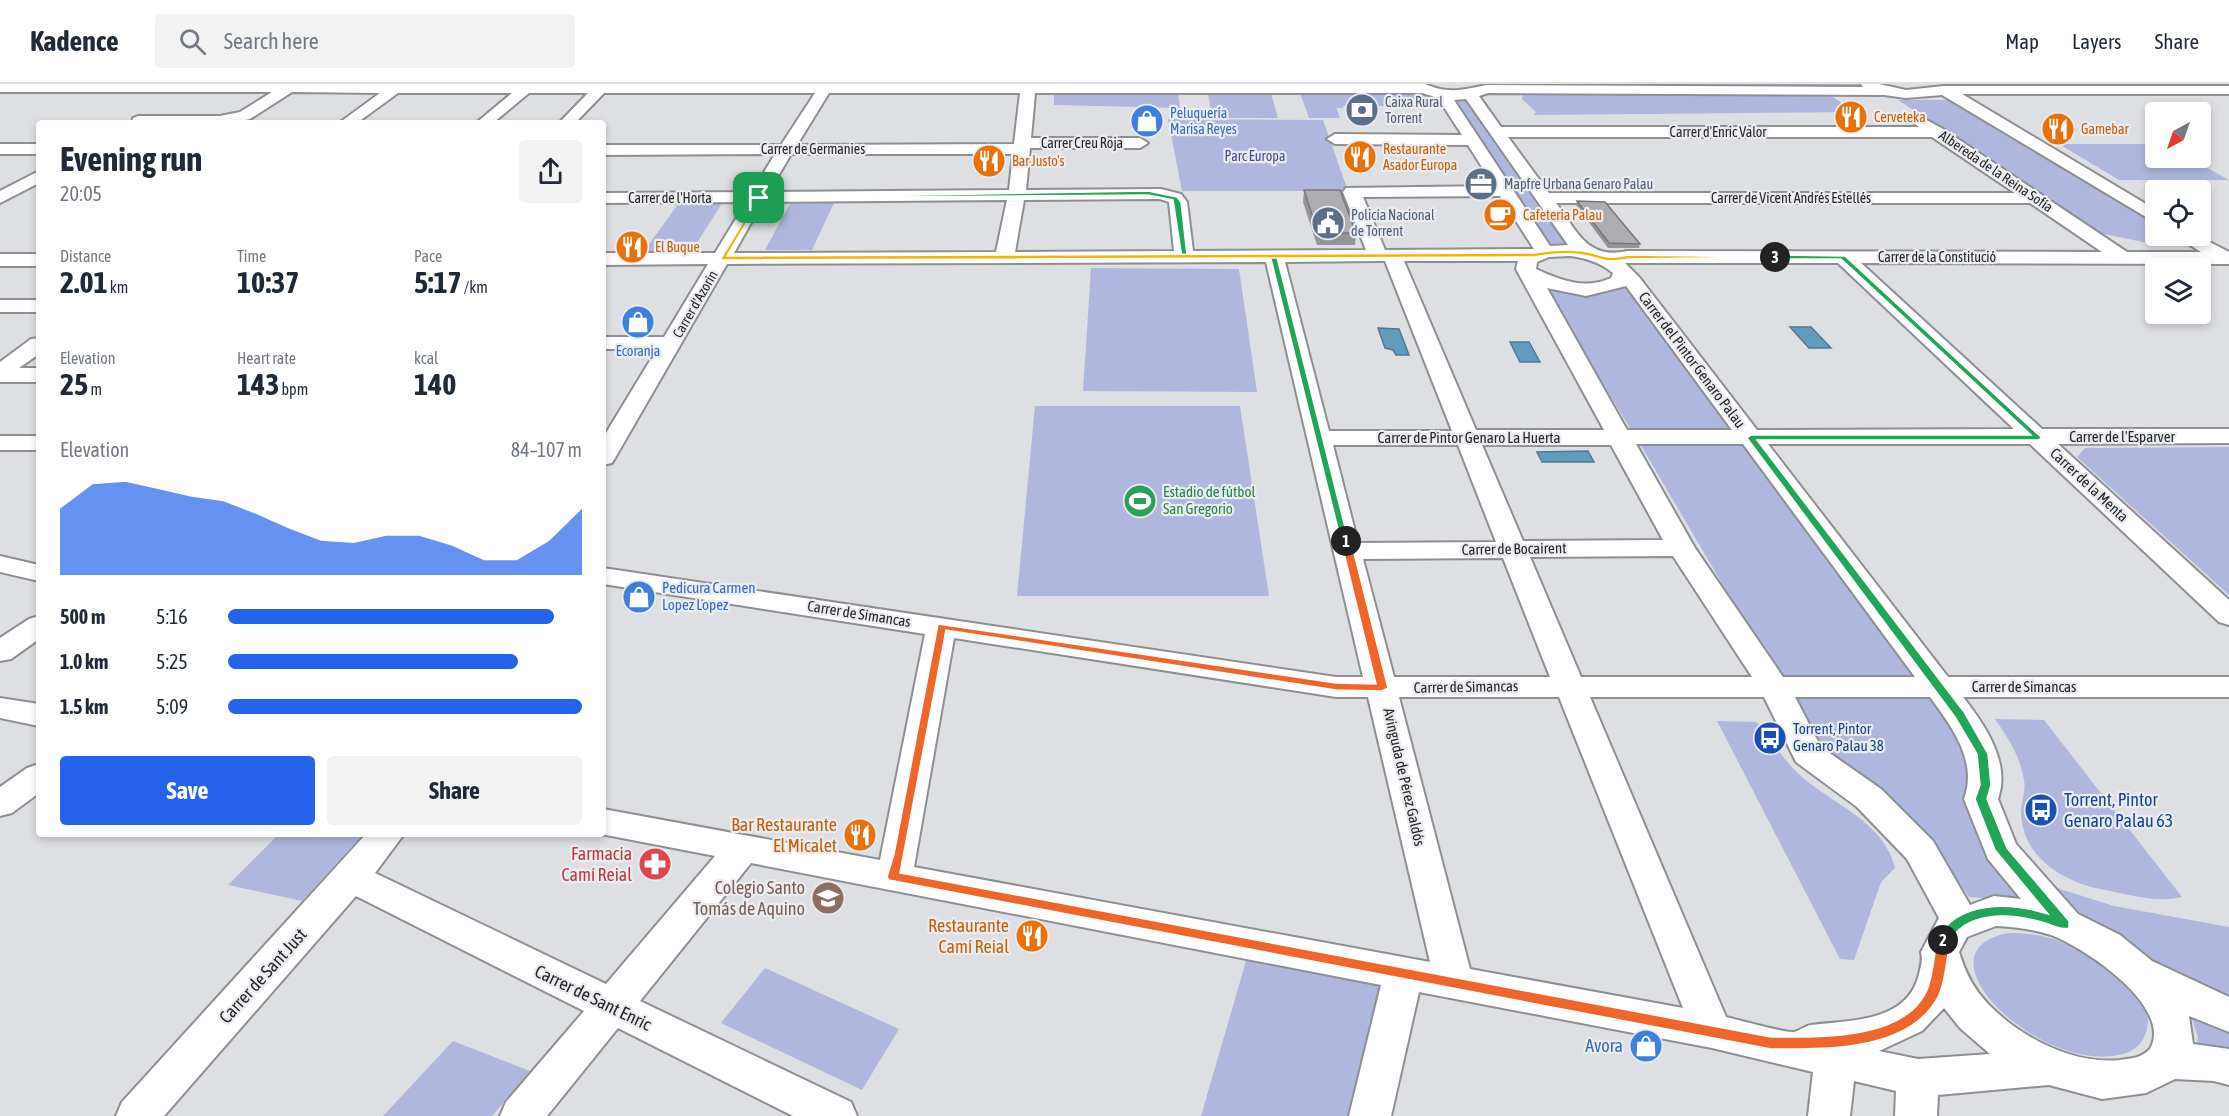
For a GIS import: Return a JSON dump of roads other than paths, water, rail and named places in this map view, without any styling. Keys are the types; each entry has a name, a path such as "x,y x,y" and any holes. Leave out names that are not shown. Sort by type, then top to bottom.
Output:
{"street":[{"path":"1,86 394,89 445,86 525,89 827,86 1028,89 1418,87 1443,94 1470,94 1486,86 1877,88 1919,95 1939,88 2229,90"},
{"path":"141,120 204,86"},
{"name":"Carrer d'Azorin","path":"606,448 672,343 786,149 827,86"},
{"path":"225,120 245,116 288,88"},
{"name":"Albereda de la Reina Sofía","path":"1877,88 1907,112 2123,258"},
{"path":"1939,88 2145,211"},
{"path":"351,120 394,89"},
{"path":"488,120 525,89"},
{"path":"570,120 600,89"},
{"path":"1004,258 1017,194 1028,89"},
{"path":"1443,94 1504,191 1618,437 1681,548 1774,687 1808,754 1869,798 1920,849 1959,920"},
{"path":"1470,94 1583,253"},
{"name":"Carrer d'Enric Valor","path":"1498,132 1938,132"},
{"path":"1335,139 1472,140"},
{"name":"Carrer Creu Roja","path":"1023,146 1140,143"},
{"name":"Carrer de Germanies","path":"606,150 1023,146"},
{"path":"0,149 36,149"},
{"path":"0,199 36,178"},
{"path":"1504,191 1352,192 1385,256 1465,437 1571,686 1712,1031"},
{"name":"Carrer de l'Horta","path":"606,198 1148,193 1168,195 1178,202 1184,257"},
{"name":"Carrer de Vicent Andrés Estellés","path":"1546,198 2036,198"},
{"path":"0,199 29,199"},
{"name":"Albereda de la Reina Sofía","path":"2086,233 2145,245"},
{"name":"Albereda de la Reina Sofía","path":"2204,246 2227,258"},
{"path":"606,259 1385,256 1536,260 1583,253 1616,267 1620,281 1611,286 1578,289 1541,280 1536,260"},
{"name":"Avinguda de Pérez Galdós","path":"1274,257 1454,982"},
{"name":"Carrer de la Constitució","path":"1616,267 1628,257 2227,258"},
{"name":"Carrer de la Menta","path":"1843,257 2229,616"},
{"path":"0,260 36,258"},
{"name":"Carrer del Pintor Genaro Palau","path":"1616,267 1632,281 1960,715 1982,754 1986,785 1981,799 2001,850 2065,925"},
{"path":"0,306 36,306"},
{"path":"606,343 672,343"},
{"path":"0,353 33,349"},
{"path":"0,374 33,349"},
{"path":"0,374 36,375"},
{"name":"Carrer de l'Esparver","path":"1618,437 2229,436"},
{"name":"Carrer de Pintor Genaro La Huerta","path":"1320,438 1618,437"},
{"path":"0,462 21,443"},
{"name":"Carrer de Bocairent","path":"1348,550 1681,548"},
{"path":"0,564 36,572"},
{"name":"Carrer de Simancas","path":"606,576 1336,687 2229,687"},
{"path":"893,877 900,854 941,626"},
{"path":"0,652 36,627"},
{"path":"0,708 36,714"},
{"path":"0,804 36,778"},
{"path":"606,823 1771,1043 1835,1058 1917,1097 2048,1067"},
{"name":"Carrer de Sant Just","path":"137,1116 351,877 384,837"},
{"path":"521,1116 743,848"},
{"name":"Carrer de Sant Enric","path":"351,877 836,1116"},
{"path":"1771,1043 1838,1042 1893,1029 1914,1017 1933,993 1941,963 1941,945 1947,931 1959,920 1975,914 1994,911 2040,916 2065,925 2108,948 2139,972 2187,997 2229,1015"},
{"path":"1941,963 1953,993 1980,1024 2019,1052 2048,1067 2088,1078 2133,1079 2153,1072 2167,1060 2173,1045 2173,1028 2167,1009 2139,972"},
{"path":"1370,1116 1404,972"},
{"path":"1829,1116 1835,1058"},
{"path":"2167,1060 2214,1063 2229,1067"}],"place":[{"name":"Caixa Rural Torrent","path":"1362,110"},
{"name":"Cerveteka","path":"1851,117"},
{"name":"Peluquería Marisa Reyes","path":"1147,121"},
{"name":"Gamebar","path":"2058,129"},
{"name":"Restaurante Asador Europa","path":"1360,157"},
{"name":"Bar Justo's","path":"989,161"},
{"name":"Mapfre Urbana Genaro Palau","path":"1481,184"},
{"name":"Cafetería Palau","path":"1500,215"},
{"name":"Policía Nacional de Torrent","path":"1328,223"},
{"name":"El Buque","path":"632,247"},
{"name":"Ecoranja","path":"638,322"},
{"name":"Estadio de fútbol San Gregorio","path":"1140,501"},
{"name":"Pedicura Carmen Lopez Lopez","path":"639,597"},
{"name":"Torrent, Pintor Genaro Palau 38","path":"1770,738"},
{"name":"Torrent, Pintor Genaro Palau 63","path":"2041,810"},
{"name":"Bar Restaurante El Micalet","path":"860,835"},
{"name":"Farmacia Camí Reial","path":"655,864"},
{"name":"Colegio Santo Tomás de Aquino","path":"828,898"},
{"name":"Restaurante Camí Reial","path":"1032,936"},
{"name":"Avora","path":"1646,1046"}],"park label":[{"name":"Parc Europa","path":"1255,156"}]}
